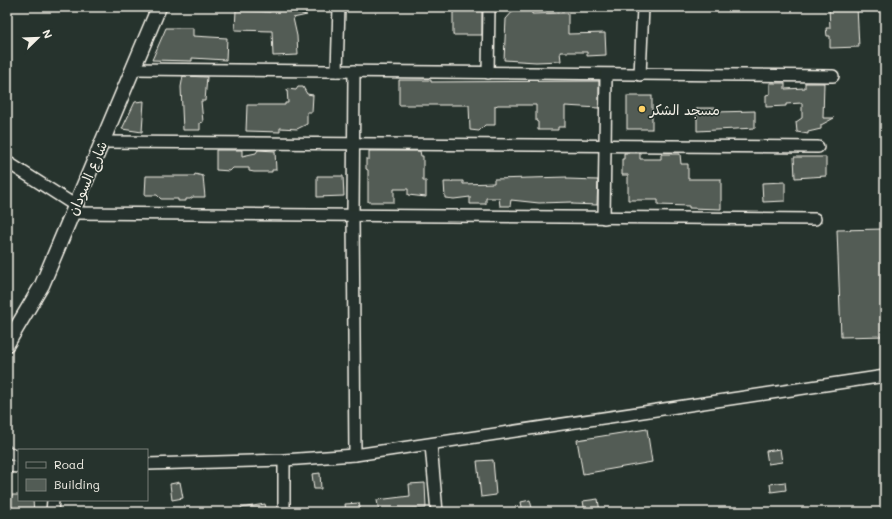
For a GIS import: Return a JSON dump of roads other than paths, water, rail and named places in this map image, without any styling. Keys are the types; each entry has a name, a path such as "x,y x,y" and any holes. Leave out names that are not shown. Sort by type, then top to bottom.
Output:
{"main road":[{"name":"شارع السودان","path":"7,344 42,285 159,7"}],"street":[{"path":"337,71 339,7"},
{"path":"488,73 489,7"},
{"path":"640,75 643,7"},
{"path":"133,69 606,75 833,76"},
{"path":"354,71 353,215 355,455"},
{"path":"604,218 606,75"},
{"path":"102,142 818,147"},
{"path":"7,162 74,209 353,215 815,220"},
{"path":"148,464 284,460 355,455 431,445 885,376"},
{"path":"431,445 437,512"},
{"path":"7,452 18,457"},
{"path":"284,460 284,512"},
{"path":"7,466 18,466"},
{"path":"52,512 53,501"}],"place":[{"name":"مسجد الشكر","path":"642,109"}]}
